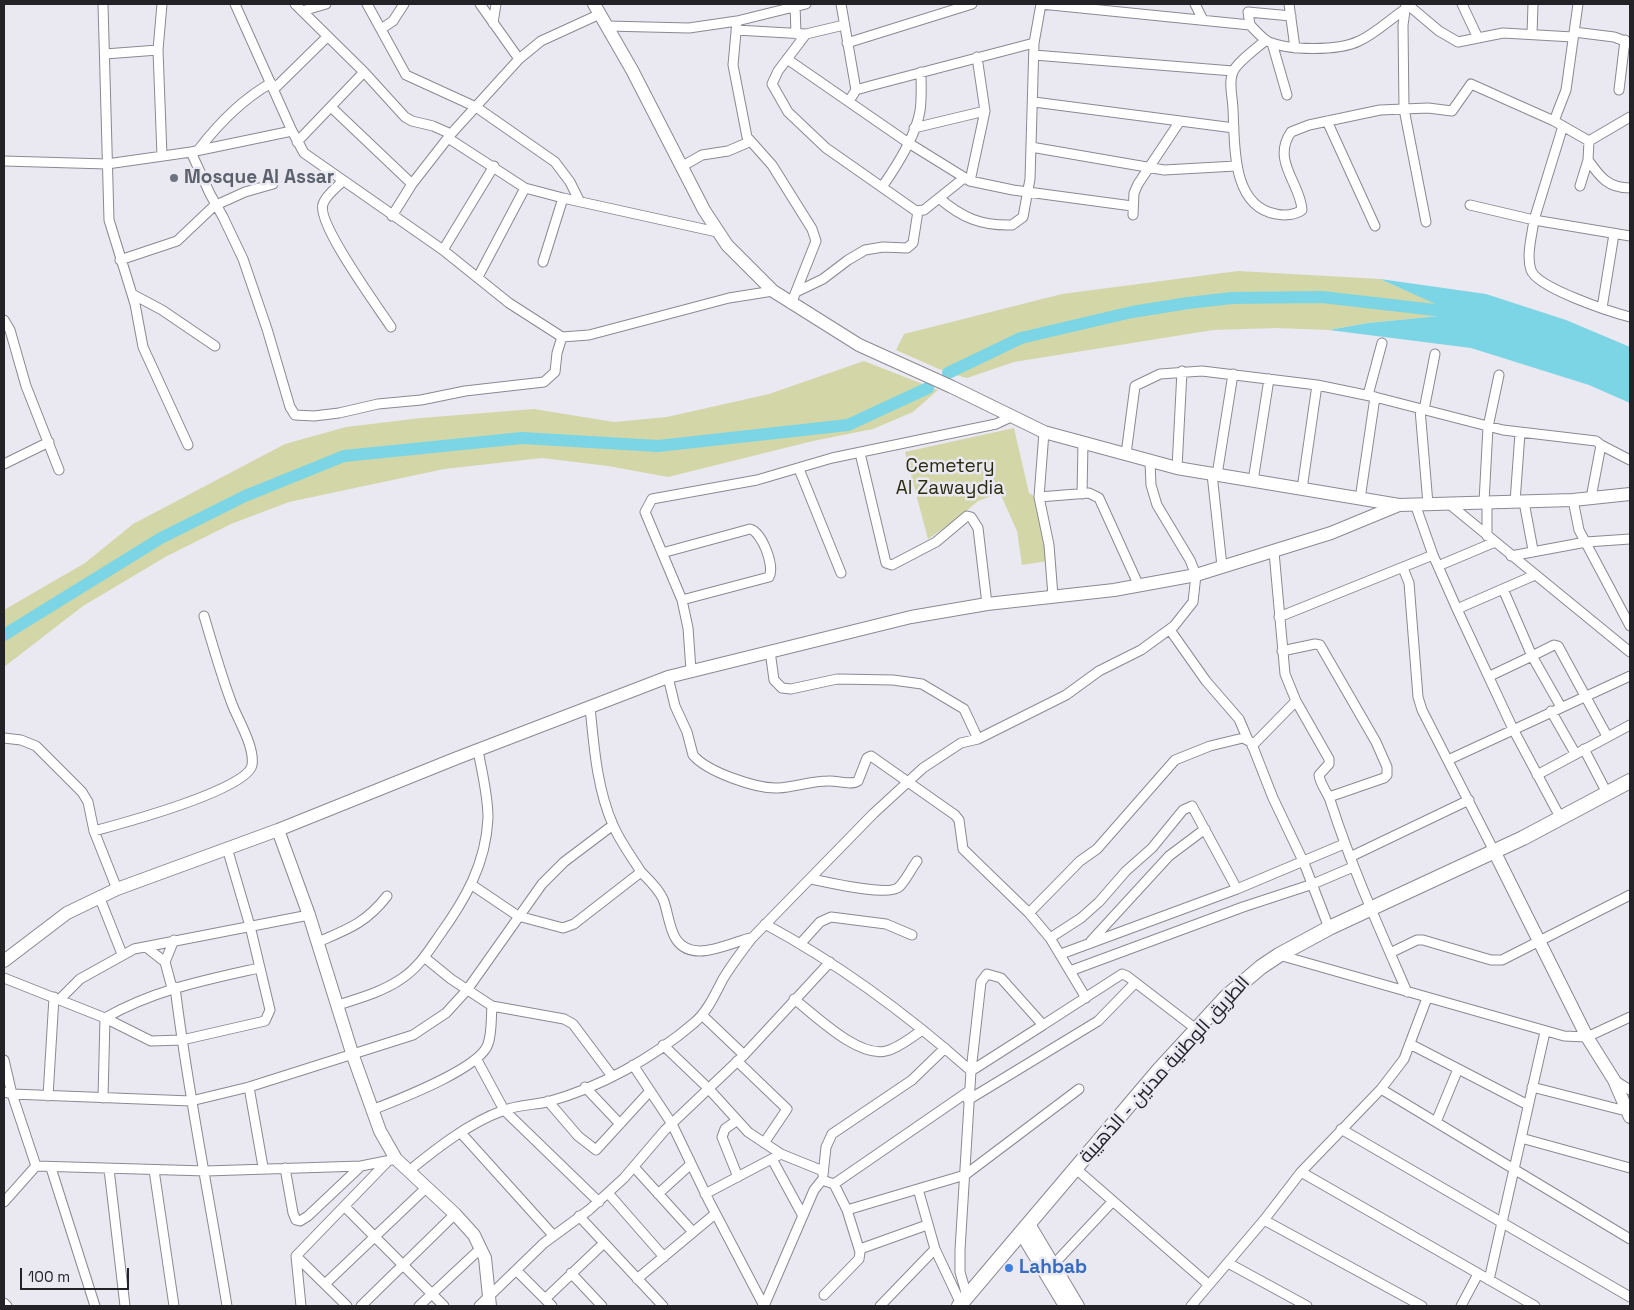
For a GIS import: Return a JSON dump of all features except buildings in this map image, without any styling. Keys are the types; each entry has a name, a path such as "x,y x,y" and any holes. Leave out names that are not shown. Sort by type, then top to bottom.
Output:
{"main road":[{"name":"الطريق الوطنية مدنين - الذهيبة","path":"962,1302 1196,1029 1244,980 1279,955 1329,928 1494,851 1630,781"}],"street":[{"path":"103,4 109,220 132,294 143,347 188,445"},
{"path":"162,4 158,50 162,156"},
{"path":"235,4 297,142 304,153 443,250 509,303 562,337 584,336 730,298 773,291"},
{"path":"295,4 364,72 408,120 433,126 526,188 717,232"},
{"path":"302,11 326,4"},
{"path":"367,4 409,78 476,107 555,162 570,182 579,200"},
{"path":"381,29 393,21 404,4"},
{"path":"480,4 519,59"},
{"path":"493,23 496,4"},
{"path":"737,26 796,5 806,4"},
{"path":"842,4 856,90 850,101"},
{"path":"847,43 972,4"},
{"path":"939,198 963,216 976,222 1012,225 1023,217 1028,192 1032,147 1034,42 1041,4 1250,25 1269,41 1295,48 1335,47 1354,44 1367,37 1406,6"},
{"path":"1195,4 1203,20"},
{"path":"1289,4 1295,48"},
{"path":"1462,4 1478,38"},
{"path":"1532,34 1533,4"},
{"path":"1554,121 1566,90 1578,4"},
{"path":"796,5 796,34"},
{"path":"1406,6 1455,42 1503,33 1573,34 1628,42 1619,90"},
{"path":"1406,6 1404,109 1426,222"},
{"path":"1250,25 1248,8 1291,16"},
{"path":"392,216 412,184 450,136 519,59 541,41 597,9 717,232 741,260 773,291 791,304 859,345 952,387 1011,417 1044,432 1150,462 1399,505 1574,500 1630,494"},
{"path":"607,26 674,29 737,26 806,34 844,24"},
{"path":"737,26 733,65 749,142 772,165 815,236 815,248 791,304"},
{"path":"806,34 772,82 784,106 826,148 918,212"},
{"path":"195,150 245,100 273,86 327,37"},
{"path":"1269,41 1233,71 1231,85 1236,166 1240,180 1252,200 1262,209 1281,215 1299,212 1302,207 1290,177 1285,157 1286,139 1291,132 1327,121 1380,110 1428,108 1452,111 1472,84 1554,121 1589,141"},
{"path":"1269,41 1287,95"},
{"path":"856,90 1034,42"},
{"path":"105,54 158,50"},
{"path":"1034,56 1233,71"},
{"path":"918,212 924,210 967,180 985,111 978,57"},
{"path":"787,60 850,101 907,142 967,180 1028,192 1132,206"},
{"path":"297,142 364,72"},
{"path":"882,187 907,142 920,111 921,72"},
{"path":"1034,102 1234,128"},
{"path":"331,107 412,184"},
{"path":"914,128 985,111"},
{"path":"1589,141 1630,117"},
{"path":"1133,215 1132,206 1138,184 1180,121"},
{"path":"1327,121 1375,226"},
{"path":"1563,126 1534,220 1530,267 1535,276 1573,297 1630,317"},
{"path":"4,160 107,164 162,156 292,131"},
{"path":"1580,186 1588,160 1589,141"},
{"path":"681,167 702,155 728,151 749,142"},
{"path":"1032,147 1106,158 1148,168 1179,170 1236,166"},
{"path":"195,150 210,194 251,282 290,407 295,414 301,416 331,414 378,404 421,400 465,391 544,382 555,372 557,353 562,337"},
{"path":"1588,160 1604,181 1611,186 1630,188"},
{"path":"443,250 494,166"},
{"path":"343,181 324,203 323,213 328,228 348,262 391,327"},
{"path":"120,260 176,242 216,204 245,192 273,184"},
{"path":"478,277 526,188"},
{"path":"543,262 563,198"},
{"path":"1470,205 1534,220 1630,236"},
{"path":"796,292 823,279 865,250 910,246 913,243 918,212"},
{"path":"1602,308 1614,234"},
{"path":"132,294 162,310 215,346"},
{"path":"4,320 10,330 26,386 59,470"},
{"path":"1360,498 1371,396 1382,344"},
{"path":"1428,504 1422,410 1435,354"},
{"path":"1177,468 1182,371"},
{"path":"1126,454 1135,386 1160,374 1182,371 1233,374 1317,385 1411,405 1422,410 1488,427 1520,433 1596,441 1630,460"},
{"path":"1222,566 1214,474 1233,374"},
{"path":"1487,536 1485,502 1488,427 1499,375"},
{"path":"1253,481 1269,378"},
{"path":"1302,489 1317,385"},
{"path":"691,670 688,628 682,600 645,512 652,499 719,488 799,469 832,458 996,424 1011,417"},
{"path":"1044,432 1039,498 1049,545 1053,596"},
{"path":"1520,433 1519,502 1533,550"},
{"path":"4,464 49,442"},
{"path":"1082,494 1083,443"},
{"path":"1592,498 1601,444"},
{"path":"860,453 886,563 892,565 936,542 967,516 971,516 978,528 987,604"},
{"path":"410,1170 441,1145 504,1110 548,1101 612,1076 633,1065 663,1045 702,1015 730,967 754,936 907,780 961,744 978,739 1066,695 1098,671 1141,650 1170,630 1192,602 1196,575 1190,560 1157,505 1151,485 1150,462"},
{"path":"799,469 841,573"},
{"path":"1039,498 1082,494 1095,495 1102,503 1140,586"},
{"path":"1574,500 1579,530 1630,626"},
{"path":"1448,503 1630,652"},
{"path":"1415,504 1433,555 1457,609 1513,728 1560,817"},
{"path":"4,961 67,914 100,896 278,830 668,677 911,617 987,604 1140,586 1196,575 1332,533 1399,505"},
{"path":"662,553 750,529 760,536 771,568 769,577 682,600"},
{"path":"1511,556 1533,550 1586,542 1630,539"},
{"path":"1438,566 1495,542"},
{"path":"1274,552 1285,674 1296,701 1329,759 1329,764 1319,775 1329,796 1353,868 1407,992"},
{"path":"1279,617 1433,555"},
{"path":"1403,568 1409,583 1418,697 1587,1037 1614,1080 1630,1114"},
{"path":"1457,609 1535,575"},
{"path":"1503,590 1532,656 1561,707"},
{"path":"94,831 146,816 235,783 251,769 253,763 248,742 230,697 204,616"},
{"path":"1170,630 1206,681 1239,720 1273,798 1304,862 1329,928"},
{"path":"1282,651 1315,644 1320,645 1376,742 1387,767 1387,775 1384,778 1329,796"},
{"path":"1490,676 1554,645 1558,646 1607,736"},
{"path":"770,651 774,680 782,688 791,689 837,679 893,680 922,684 964,709 978,739"},
{"path":"1448,760 1513,728 1630,676"},
{"path":"668,677 675,706 688,732 693,755 712,768 736,779 777,788 824,781 856,783 868,758 871,756 955,816 959,820 963,849 1029,913 1050,938 1086,998"},
{"path":"1250,743 1296,701"},
{"path":"590,708 601,784 613,825 641,872 659,892 663,900 668,924 684,945 700,951 754,936"},
{"path":"1551,711 1575,753"},
{"path":"1537,775 1630,724"},
{"path":"4,738 21,740 36,746 82,792 88,802 94,831 117,889"},
{"path":"1029,913 1080,861 1110,835 1175,760 1210,746 1243,738 1250,743"},
{"path":"1584,749 1607,793"},
{"path":"338,1005 390,987 408,974 424,957 452,920 472,884 483,854 488,816 486,789 478,750"},
{"path":"1350,857 1469,800"},
{"path":"1050,938 1081,918 1099,902 1126,871 1143,858 1183,810 1192,806 1237,889"},
{"path":"8,1093 191,1101 249,1087 353,1056 394,1043 425,1030 446,1013 467,990 518,916 551,874 613,825"},
{"path":"1090,942 1169,856 1205,829"},
{"path":"278,830 318,942 353,1056 392,1160 410,1170 474,1235 481,1248 487,1268 490,1301"},
{"path":"1061,954 1237,889 1344,844"},
{"path":"4,978 105,1018 148,1041 182,1040 268,1019 270,1010 250,926 227,848"},
{"path":"811,879 876,890 894,890 899,887 917,861"},
{"path":"1070,971 1353,868"},
{"path":"472,884 518,916 563,928 570,927 641,872"},
{"path":"1390,954 1417,940 1423,940 1497,961 1630,895"},
{"path":"100,896 122,954"},
{"path":"318,942 365,920 375,912 387,896"},
{"path":"48,1096 57,998 80,979 122,954 146,947 309,915"},
{"path":"801,944 820,922 831,917 886,924 912,935"},
{"path":"765,924 830,962 922,1030 970,1071"},
{"path":"165,962 174,940"},
{"path":"146,947 165,962 174,988 191,1101 206,1171 227,1306"},
{"path":"1279,955 1564,1036 1587,1037 1630,1017"},
{"path":"424,957 467,990 492,1006 569,1022 580,1031 612,1076"},
{"path":"479,1306 490,1301 516,1270 553,1235 599,1202 634,1167 672,1124 740,1058 830,962"},
{"path":"105,1018 145,997 174,988 259,968"},
{"path":"962,1302 960,1250 970,1071 982,982 987,974 1001,978 1043,1025"},
{"path":"970,1071 1086,998 1117,976 1128,976 1196,1029"},
{"path":"834,1184 969,1095 1098,1021 1136,983"},
{"path":"1191,1306 1264,1220 1301,1172 1381,1089 1404,1059 1427,998"},
{"path":"794,999 855,1046 868,1051 885,1052 922,1030"},
{"path":"372,1110 424,1090 477,1060 488,1044 492,1006"},
{"path":"702,1015 787,1109 764,1143"},
{"path":"103,1098 105,1018"},
{"path":"1489,1280 1545,1032"},
{"path":"1410,1044 1528,1105"},
{"path":"663,1045 708,1088 736,1121 781,1154 834,1184 847,1210 860,1249 859,1260 824,1294"},
{"path":"767,1305 814,1190 822,1176 826,1147 832,1134 912,1080 945,1048"},
{"path":"4,1060 8,1093 36,1166"},
{"path":"477,1060 504,1110 599,1202"},
{"path":"633,1065 672,1124 715,1214 767,1305"},
{"path":"1436,1122 1458,1069"},
{"path":"1614,1080 1630,1090"},
{"path":"249,1087 263,1168"},
{"path":"585,1087 620,1124"},
{"path":"1532,1087 1630,1114"},
{"path":"847,1210 965,1175 1079,1089"},
{"path":"1381,1089 1630,1238"},
{"path":"548,1101 594,1150 650,1091"},
{"path":"736,1121 725,1129 722,1137 738,1177"},
{"path":"1341,1129 1630,1298 1628,1306"},
{"path":"461,1133 553,1235"},
{"path":"1521,1138 1630,1168"},
{"path":"705,1194 781,1154"},
{"path":"772,1159 803,1216"},
{"path":"36,1166 51,1168 206,1171 361,1166 392,1160"},
{"path":"296,1256 392,1160"},
{"path":"658,1194 691,1164"},
{"path":"4,1202 36,1166"},
{"path":"286,1168 293,1213 296,1220 300,1221 308,1216 361,1166"},
{"path":"634,1167 693,1232"},
{"path":"51,1168 95,1306"},
{"path":"1075,1168 1208,1284"},
{"path":"109,1169 125,1306"},
{"path":"154,1170 174,1306"},
{"path":"1301,1172 1534,1306"},
{"path":"325,1284 427,1186"},
{"path":"918,1189 935,1249 962,1302"},
{"path":"608,1193 664,1257"},
{"path":"1054,1264 1113,1201"},
{"path":"345,1207 444,1306"},
{"path":"361,1306 455,1214"},
{"path":"637,1279 715,1214"},
{"path":"579,1216 637,1279 657,1304"},
{"path":"1264,1220 1418,1305"},
{"path":"860,1249 927,1225"},
{"path":"1025,1228 1054,1264 1078,1306"},
{"path":"1025,1228 1065,1306"},
{"path":"545,1299 571,1272 604,1243"},
{"path":"419,1306 481,1248"},
{"path":"880,1306 935,1249"},
{"path":"296,1256 347,1306"},
{"path":"296,1256 301,1306"},
{"path":"1228,1262 1307,1306"},
{"path":"516,1270 552,1306"},
{"path":"571,1272 597,1305"},
{"path":"1461,1306 1478,1274"},
{"path":"4,1303 7,1306"}],"green space":[{"path":"1238,271 1380,279 1454,312 1439,316 1368,323 1329,330 1276,328 1213,330 1014,362 967,378 948,373 896,350 904,334 1062,294"},
{"path":"864,361 938,390 913,412 873,429 813,441 668,477 608,466 542,458 444,469 289,502 231,524 167,556 83,606 4,667 4,610 85,563 133,524 285,444 346,427 421,418 534,409 614,422 667,417 769,394"},
{"name":"Cemetery Al Zawaydia","path":"1014,428 1029,493 1038,499 1046,535 1047,561 1022,565 1017,531 1000,493 978,501 957,519 928,539 905,452"}],"water":[{"path":"1380,279 1486,294 1566,320 1630,347 1630,403 1589,385 1471,348 1329,330 1368,323 1439,316 1453,312"}],"waterway":[{"path":"948,373 1021,338 1132,312 1232,298 1322,297 1470,314"},
{"path":"4,635 161,538 245,496 344,456 522,438 658,446 848,425 928,388"}],"place":[{"name":"Mosque Al Assar","path":"174,178"},
{"name":"Lahbab","path":"1009,1268"}]}
